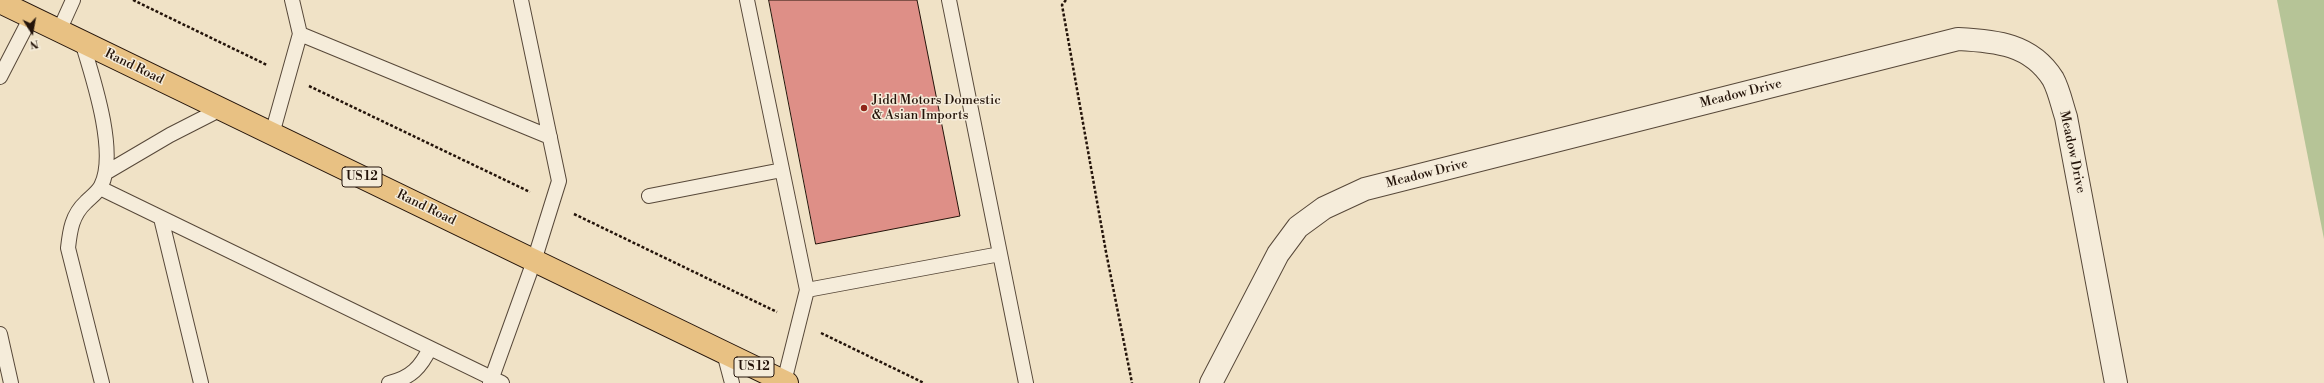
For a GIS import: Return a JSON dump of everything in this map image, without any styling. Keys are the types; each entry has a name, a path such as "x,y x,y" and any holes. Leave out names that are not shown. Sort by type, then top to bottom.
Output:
{"main road":[{"name":"Rand Road","path":"0,2 786,382"}],"street":[{"name":"Meadow Drive","path":"1211,383 1278,254 1298,227 1324,208 1366,189 1958,39 1997,42 2031,54 2053,80 2066,117 2116,383"}],"lane":[{"path":"60,31 73,0"},
{"path":"272,134 300,34 292,0"},
{"path":"100,188 495,381 559,181 521,0"},
{"path":"747,0 808,290 786,382"},
{"path":"949,0 1026,383"},
{"path":"0,77 31,17"},
{"path":"300,34 550,137"},
{"path":"82,42 99,100 107,172 100,188 78,209 70,227 68,248 102,383"},
{"path":"107,172 170,134 221,109"},
{"path":"649,196 782,170"},
{"path":"161,218 201,383"},
{"path":"808,290 1000,254"},
{"path":"0,334 11,383"},
{"path":"389,383 412,373 423,364 430,348"},
{"path":"724,353 732,383"}],"path":[{"path":"1066,0 1062,5 1063,13 1106,252 1132,383"}],"green space":[{"path":"2277,0 2324,0 2324,239"}],"building":[{"name":"Jidd Motors Domestic & Asian Imports","path":"769,0 917,0 960,216 816,244"}],"place":[{"name":"Jidd Motors Domestic & Asian Imports","path":"864,108"}]}
